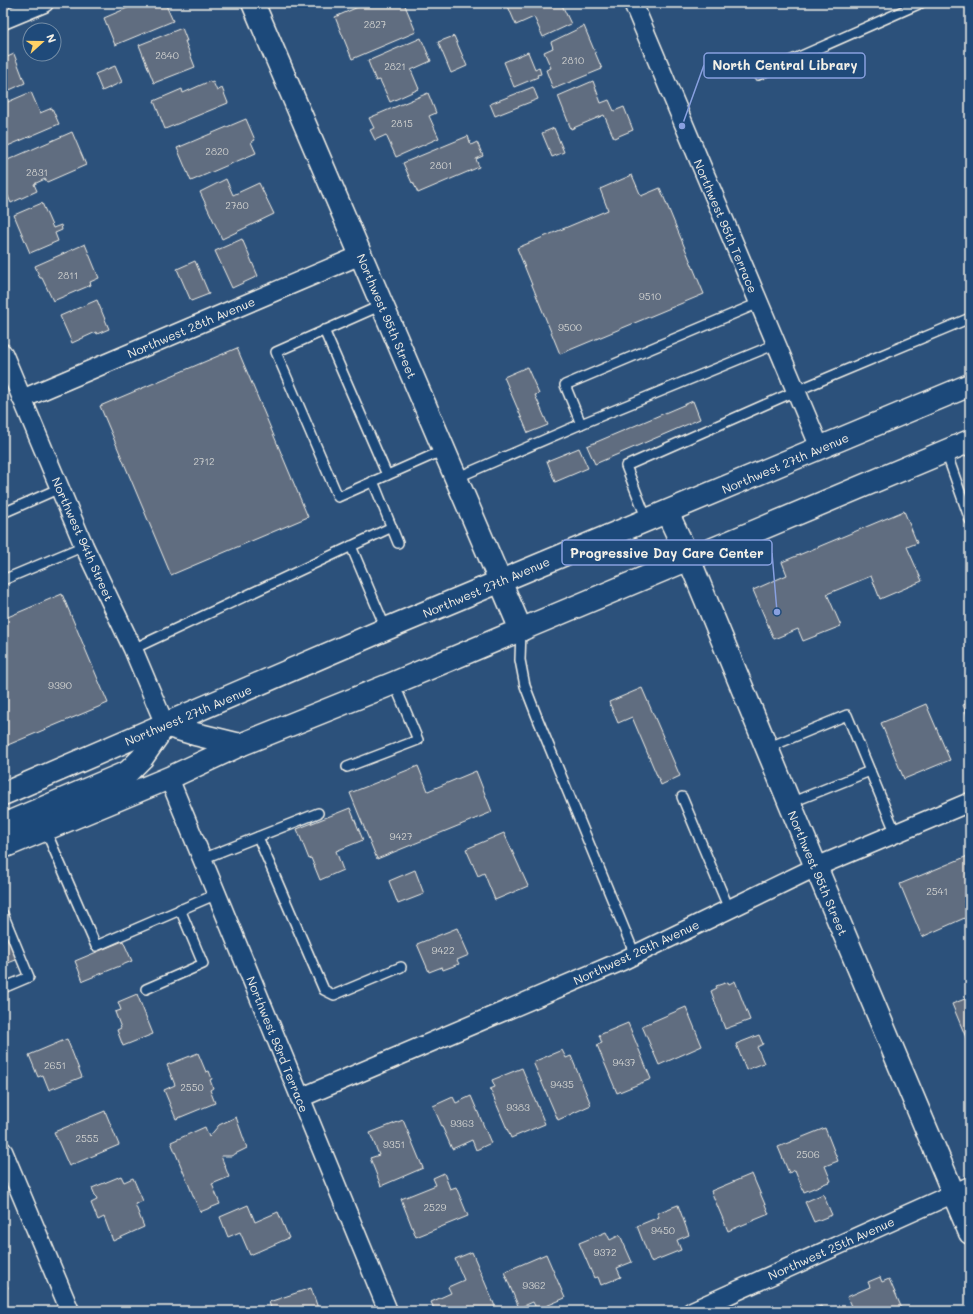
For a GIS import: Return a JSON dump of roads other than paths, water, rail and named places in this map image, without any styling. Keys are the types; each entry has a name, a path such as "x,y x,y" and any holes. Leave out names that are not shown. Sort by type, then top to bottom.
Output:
{"main road":[{"name":"Northwest 95th Street","path":"253,3 521,630"},
{"name":"Northwest 27th Avenue","path":"3,794 386,629 970,385"},
{"path":"3,847 169,778 240,745 394,683 970,441"},
{"name":"Northwest 95th Street","path":"667,512 688,559 816,868 961,1189 970,1233"},
{"path":"3,826 128,772 142,758 165,725 240,745"}],"street":[{"path":"3,20 44,3"},
{"name":"Northwest 95th Terrace","path":"633,3 820,448"},
{"name":"Northwest 28th Avenue","path":"22,399 361,255"},
{"name":"Northwest 94th Street","path":"3,353 84,546 133,648 165,725"},
{"name":"Northwest 93rd Terrace","path":"169,778 388,1311"},
{"name":"Northwest 26th Avenue","path":"300,1098 635,955 816,868 970,802"},
{"path":"3,1151 70,1311"},
{"name":"Northwest 25th Avenue","path":"693,1311 961,1189"}],"lane":[{"path":"758,75 922,3"},
{"path":"581,424 565,385 759,303"},
{"path":"382,305 276,352 338,497 444,450"},
{"path":"647,520 626,466 796,391 970,318"},
{"path":"324,330 386,475"},
{"path":"456,478 581,424 776,344"},
{"path":"946,452 967,498 970,520"},
{"path":"373,481 398,543"},
{"path":"3,513 60,488"},
{"path":"133,648 392,527"},
{"path":"3,580 84,546"},
{"path":"351,546 386,629"},
{"path":"521,630 520,660 525,686 635,955"},
{"path":"346,767 418,740 394,683"},
{"path":"767,748 847,715 896,834"},
{"path":"790,804 870,771"},
{"path":"682,797 729,909"},
{"path":"202,859 318,813"},
{"path":"45,829 96,946 217,894"},
{"path":"258,837 324,990 334,995 401,967"},
{"path":"146,989 203,964 180,909"},
{"path":"3,914 29,977 3,988"}],"place":[{"name":"North Central Library","path":"682,126"},
{"name":"Progressive Day Care Center","path":"777,612"}]}
